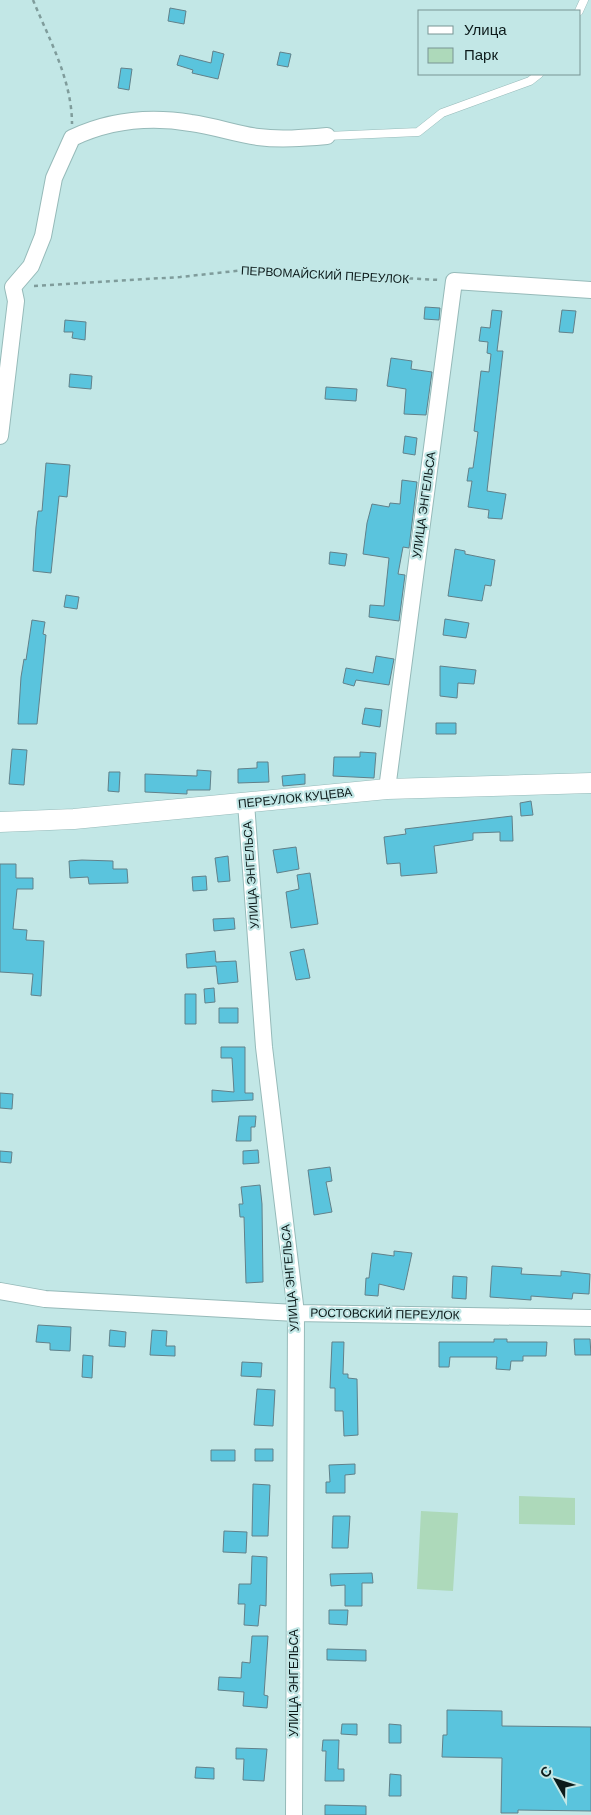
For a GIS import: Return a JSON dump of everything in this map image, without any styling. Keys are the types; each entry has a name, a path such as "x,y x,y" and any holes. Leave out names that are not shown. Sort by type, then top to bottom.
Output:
{"street":[{"path":"0,436 16,301 13,287 31,266 42,236 54,178 72,138 115,122 153,119 190,123 259,137 303,138 327,136"},
{"path":"454,281 591,290"},
{"name":"УЛИЦА ЭНГЕЛЬСА","path":"386,789 454,281"},
{"name":"ПЕРЕУЛОК КУЦЕВА","path":"0,822 74,819 386,789 591,783"},
{"name":"УЛИЦА ЭНГЕЛЬСА","path":"246,803 264,1047 296,1313 294,1815"},
{"name":"РОСТОВСКИЙ ПЕРЕУЛОК","path":"0,1291 45,1298 296,1313 591,1318"}],"lane":[{"path":"327,136 418,132 442,113 530,81 538,75"}],"path":[{"path":"33,0 62,72 72,116 72,138"},
{"name":"ПЕРВОМАЙСКИЙ ПЕРЕУЛОК","path":"13,287 180,277 245,270 454,281"}],"green space":[{"path":"519,1496 575,1498 575,1525 519,1524"},
{"path":"421,1511 458,1513 453,1591 417,1589"}],"building":[{"path":"170,8 186,11 184,24 168,21"},
{"path":"213,51 224,54 218,79 192,73 193,70 177,65 180,55 211,63"},
{"path":"280,52 291,54 288,67 277,65"},
{"path":"121,68 132,69 129,90 118,88"},
{"path":"425,307 440,308 439,320 424,319"},
{"path":"492,310 502,311 497,351 503,351 487,491 506,494 502,519 488,518 489,510 468,507 472,481 467,481 469,468 473,468 478,432 474,431 481,371 489,372 491,354 487,353 488,342 479,341 481,327 490,328"},
{"path":"562,310 576,311 573,333 559,332"},
{"path":"65,320 86,322 85,340 72,338 73,332 64,332"},
{"path":"391,358 412,361 411,369 432,372 426,415 404,414 406,389 387,386"},
{"path":"70,374 92,376 91,389 69,387"},
{"path":"326,387 357,389 356,401 325,399"},
{"path":"405,436 417,438 415,455 403,453"},
{"path":"46,463 70,465 67,497 59,496 51,573 33,571 36,527 38,511 42,511"},
{"path":"402,480 417,482 409,548 403,547 398,574 405,575 399,621 369,617 370,605 384,606 389,558 363,554 367,523 372,504 389,507 390,503 400,504"},
{"path":"455,549 465,551 465,554 495,560 491,586 485,585 482,601 448,596"},
{"path":"330,552 347,554 345,566 329,564"},
{"path":"66,595 79,597 77,609 64,607"},
{"path":"445,619 469,623 466,638 443,635"},
{"path":"32,620 45,622 43,634 46,635 37,724 18,724 21,677 24,659 26,660"},
{"path":"376,656 394,659 389,685 356,680 354,686 343,683 346,668 373,673"},
{"path":"440,666 476,670 474,684 458,683 457,698 440,696"},
{"path":"365,708 382,710 380,727 362,724"},
{"path":"436,723 456,723 456,734 436,734"},
{"path":"12,749 27,750 24,785 9,784"},
{"path":"360,752 376,753 374,778 333,776 334,757 360,757"},
{"path":"257,762 268,762 269,782 238,783 238,769 257,768"},
{"path":"197,770 211,771 210,790 187,790 187,794 145,792 145,774 197,776"},
{"path":"109,772 120,772 119,792 108,791"},
{"path":"305,774 305,784 283,786 282,776"},
{"path":"531,801 533,815 521,816 520,803"},
{"path":"512,816 513,841 500,841 500,832 473,833 473,840 434,846 437,873 401,876 400,863 387,864 384,837 406,834 405,829"},
{"path":"296,847 299,869 277,873 273,850"},
{"path":"228,856 230,881 218,882 215,858"},
{"path":"69,861 113,861 113,869 127,869 128,883 89,884 88,877 70,878"},
{"path":"0,864 16,864 16,878 33,878 33,889 17,889 13,929 27,930 26,940 44,941 41,996 31,995 33,974 0,972"},
{"path":"310,873 318,924 291,928 286,892 299,889 297,875"},
{"path":"206,876 207,890 193,891 192,877"},
{"path":"234,918 235,929 214,931 213,919"},
{"path":"304,949 310,978 296,980 290,952"},
{"path":"215,951 216,962 236,961 238,982 218,984 216,966 187,968 186,954"},
{"path":"214,988 215,1002 205,1003 204,989"},
{"path":"185,994 196,994 196,1024 185,1024"},
{"path":"219,1008 238,1008 238,1023 219,1023"},
{"path":"221,1047 245,1047 245,1093 253,1093 253,1100 212,1102 212,1090 234,1092 232,1058 221,1058"},
{"path":"0,1093 13,1094 12,1109 0,1108"},
{"path":"239,1116 256,1116 255,1127 251,1127 251,1141 236,1141"},
{"path":"258,1150 259,1163 243,1164 243,1151"},
{"path":"0,1151 12,1152 11,1163 0,1162"},
{"path":"330,1167 332,1181 326,1182 332,1212 314,1215 308,1170"},
{"path":"260,1185 263,1282 246,1283 244,1217 240,1217 239,1204 243,1204 241,1187"},
{"path":"394,1251 412,1253 404,1290 379,1284 378,1296 365,1295 366,1278 369,1278 372,1253 394,1256"},
{"path":"492,1266 522,1268 521,1274 561,1276 561,1271 590,1274 589,1294 573,1293 572,1299 531,1296 531,1300 490,1297"},
{"path":"453,1276 467,1277 466,1299 452,1298"},
{"path":"38,1325 71,1327 70,1351 50,1350 50,1343 36,1342"},
{"path":"110,1330 126,1332 125,1347 109,1346"},
{"path":"152,1330 167,1331 166,1346 175,1346 175,1356 150,1355"},
{"path":"494,1339 507,1339 507,1342 547,1342 546,1356 523,1356 523,1361 511,1361 510,1370 496,1369 497,1357 450,1357 449,1367 439,1367 439,1342 494,1342"},
{"path":"574,1339 590,1339 591,1355 575,1355"},
{"path":"332,1342 344,1342 343,1374 348,1374 348,1378 357,1379 358,1435 344,1436 343,1411 335,1411 335,1388 330,1388"},
{"path":"83,1355 93,1356 92,1378 82,1377"},
{"path":"242,1362 262,1363 261,1377 241,1376"},
{"path":"257,1389 275,1390 273,1426 254,1425"},
{"path":"255,1449 273,1449 273,1461 255,1461"},
{"path":"211,1450 235,1450 235,1461 211,1461"},
{"path":"355,1464 355,1474 345,1475 345,1493 326,1493 326,1482 330,1482 329,1465"},
{"path":"253,1484 270,1485 268,1536 252,1536"},
{"path":"333,1516 350,1516 348,1548 332,1548"},
{"path":"224,1531 247,1532 246,1553 223,1552"},
{"path":"252,1556 267,1557 266,1606 260,1605 258,1626 244,1625 245,1604 238,1604 239,1584 251,1584"},
{"path":"372,1573 373,1583 362,1583 362,1606 345,1606 345,1585 331,1586 330,1574"},
{"path":"329,1610 348,1610 347,1625 329,1624"},
{"path":"252,1636 268,1636 264,1695 268,1696 267,1708 243,1706 244,1692 218,1690 219,1677 241,1678 242,1662 250,1663"},
{"path":"327,1649 366,1650 366,1661 327,1660"},
{"path":"447,1710 502,1711 502,1726 591,1727 591,1811 518,1810 518,1813 501,1813 502,1758 442,1757 443,1735 447,1735"},
{"path":"342,1724 357,1724 357,1735 341,1734"},
{"path":"389,1724 401,1725 401,1743 389,1743"},
{"path":"323,1740 339,1740 338,1769 344,1769 344,1781 325,1781 326,1751 322,1751"},
{"path":"236,1748 267,1749 264,1781 243,1780 244,1759 236,1759"},
{"path":"196,1767 214,1768 214,1779 195,1778"},
{"path":"390,1774 401,1775 401,1796 389,1796"},
{"path":"325,1805 366,1806 366,1815 325,1815"}]}
